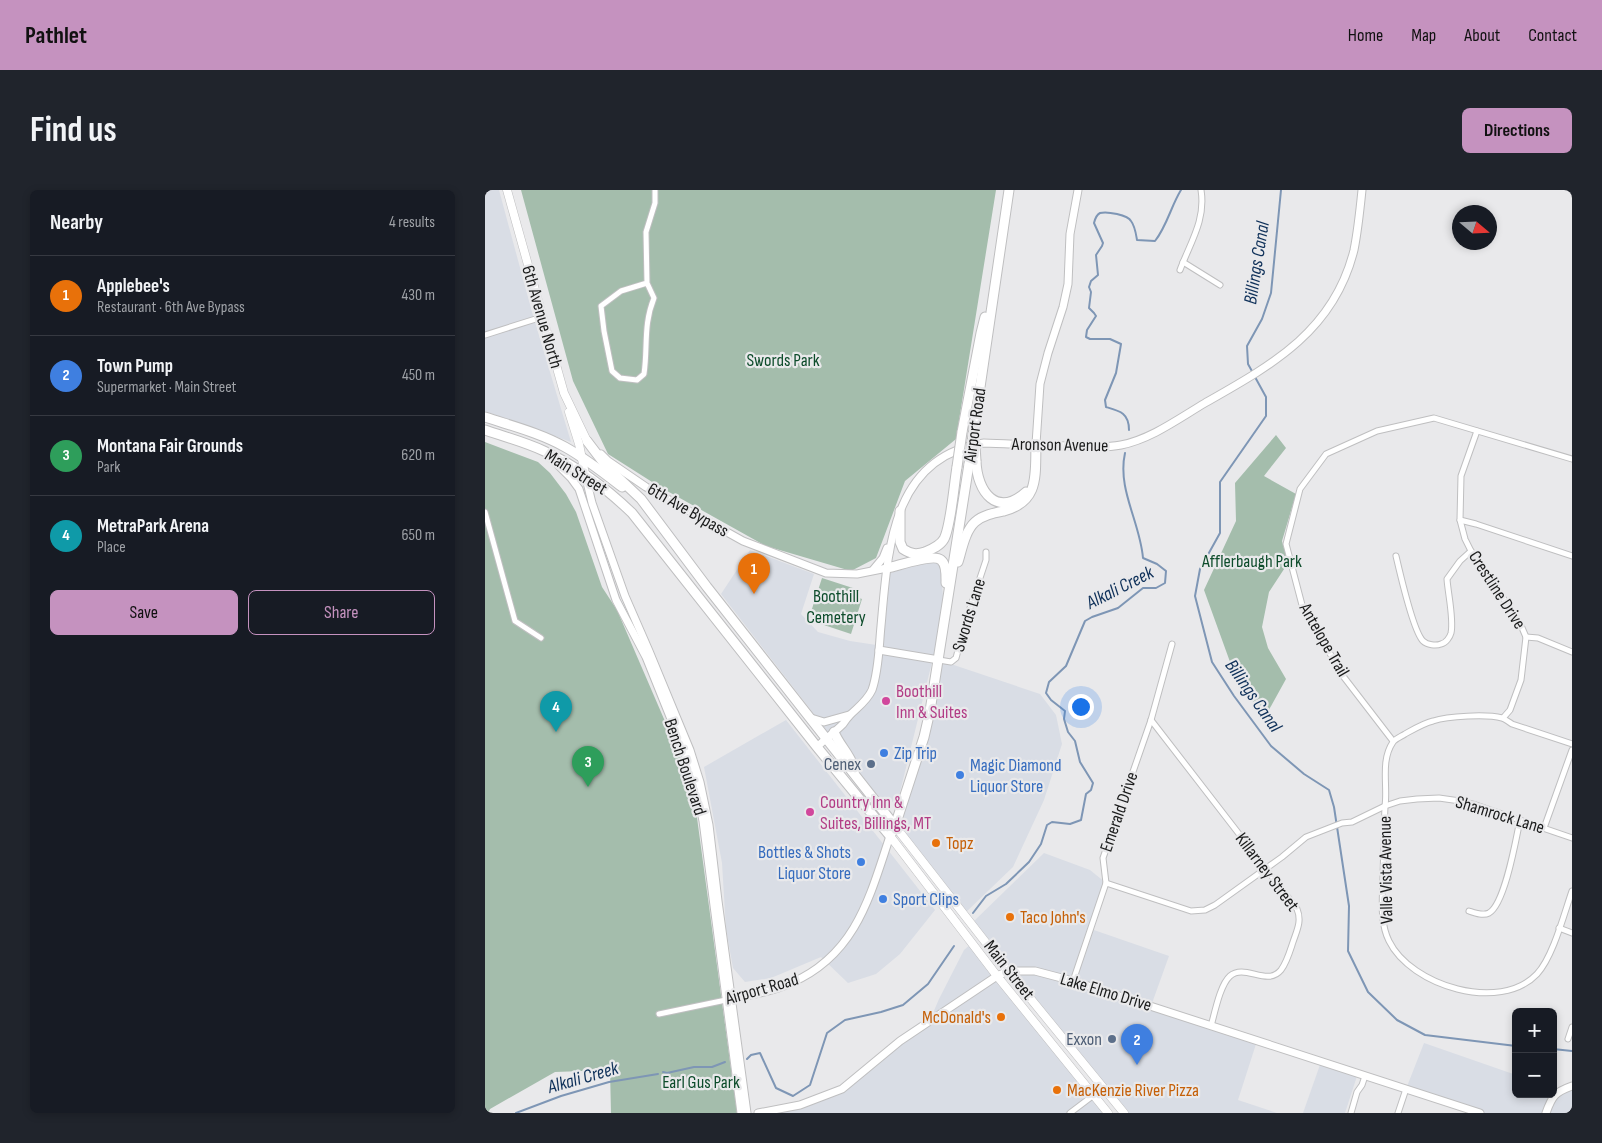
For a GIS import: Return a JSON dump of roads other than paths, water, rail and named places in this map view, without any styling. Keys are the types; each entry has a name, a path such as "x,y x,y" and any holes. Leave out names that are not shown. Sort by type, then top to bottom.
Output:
{"highway":[{"name":"Airport Road","path":"890,836 924,737 935,688 951,582 973,462 974,428 1009,190"},
{"path":"900,511 900,542 903,549 913,554 926,551 943,541 948,526 962,432 981,333 995,286"},
{"name":"Main Street","path":"485,417 564,446 582,457 649,510"},
{"name":"Main Street","path":"485,430 543,450 568,463 610,493 632,513 890,836"},
{"path":"587,441 606,466 641,499 707,587 895,826"},
{"path":"951,582 967,536 974,523 981,518 1016,507 1024,502 1030,494 1034,482 1036,444"},
{"path":"973,462 979,483 987,495 996,501 1006,502 1017,499 1025,494 1034,482"},
{"path":"887,568 924,558 933,557 941,560 946,572 948,603"},
{"path":"834,732 850,757 857,777"}],"main road":[{"name":"6th Avenue North","path":"507,190 564,394 587,441"},
{"path":"1036,444 1040,384 1068,284 1070,234 1078,190"},
{"name":"Aronson Avenue","path":"817,747 864,702 872,689 879,650 887,568 900,511 917,478 925,469 943,456 970,445 984,443 1100,447 1119,446 1143,439 1262,370 1290,350 1306,335 1320,319 1334,298 1354,250 1362,190"},
{"path":"564,394 582,457 589,491 625,596 690,750 700,782 709,825 732,1025 741,1087 747,1113"},
{"name":"6th Ave Bypass","path":"587,441 608,461 646,487 743,541 826,573 857,574 887,568"},
{"name":"Bench Boulevard","path":"543,450 571,478 579,489 616,600 645,657 687,759 697,791 703,822 729,999"},
{"path":"873,570 883,558 900,511"},
{"name":"Swords Lane","path":"879,650 939,660"},
{"name":"Aronson Avenue","path":"810,718 824,722 849,715"},
{"name":"Main Street","path":"895,826 1008,971 1124,1113"},
{"name":"Airport Road","path":"729,999 789,984 808,975 831,956 848,937 867,906 890,836"},
{"name":"Main Street","path":"890,836 997,976 1108,1113"},
{"name":"Lake Elmo Drive","path":"758,1113 800,1106 842,1089 900,1041 997,976 1008,971 1035,971 1073,981 1475,1112"},
{"path":"1546,1113 1550,1101 1559,1091 1572,1086"},
{"path":"741,1087 741,1113"}],"street":[{"path":"647,283 621,290 601,306 612,371 620,378 637,380 644,374 647,356 645,329 653,298 647,283 646,232 655,203 655,190"},
{"path":"1180,270 1202,214 1201,190"},
{"path":"1183,262 1220,285"},
{"path":"485,335 542,317"},
{"name":"Antelope Trail","path":"1393,742 1343,676 1302,606 1286,544 1300,489 1326,454 1377,431 1434,418 1572,459"},
{"name":"Crestline Drive","path":"1477,431 1461,476 1460,520 1471,552 1520,623 1526,637 1521,680 1510,710 1503,718"},
{"path":"485,512 515,621 541,638"},
{"path":"1460,520 1572,556"},
{"name":"Swords Lane","path":"939,660 951,662 956,658 966,620 986,560 986,552"},
{"path":"1396,556 1416,630 1423,641 1432,645 1442,644 1451,633 1452,624 1447,579 1460,561 1471,552"},
{"path":"1526,637 1538,638 1572,652"},
{"name":"Emerald Drive","path":"1073,981 1106,883 1103,858 1151,720 1172,644"},
{"path":"1393,742 1433,721 1457,717 1503,718 1512,724 1572,744"},
{"name":"Killarney Street","path":"1151,720 1297,909 1300,916 1299,926 1286,962 1279,972 1270,976 1245,972 1231,975 1222,990 1211,1026"},
{"name":"Valle Vista Avenue","path":"1393,742 1385,767 1383,918 1389,941 1401,957 1415,970 1425,977 1446,985 1488,994 1503,992 1529,982 1538,973 1551,952 1572,891"},
{"path":"1544,828 1572,750"},
{"name":"Shamrock Lane","path":"1265,868 1306,837 1352,822 1385,806 1417,799 1439,798 1476,805 1572,838"},
{"path":"1469,911 1482,915 1488,914 1502,894 1520,820"},
{"path":"1106,883 1197,912 1215,905 1265,868"},
{"path":"1559,928 1572,933"},
{"name":"Airport Road","path":"659,1014 729,999"},
{"path":"1568,1039 1572,1027"},
{"path":"1351,1113 1357,1092 1363,1085 1365,1076"},
{"path":"1070,1113 1103,1088"},
{"path":"1398,1113 1406,1089"}],"waterway":[{"name":"Alkali Creek","path":"1129,430 1129,424 1125,416 1106,407 1105,400 1116,373 1121,344 1110,339 1090,339 1086,337 1087,330 1096,316 1089,308 1091,292 1089,287 1091,281 1098,275 1096,255 1103,243 1094,223 1100,213 1122,215 1132,223 1137,240 1155,241 1163,229 1181,190"},
{"name":"Billings Canal","path":"1253,373 1248,364 1247,346 1262,319 1271,293 1281,190"},
{"name":"Billings Canal","path":"1255,377 1266,397 1266,416 1220,482 1220,533 1200,569 1195,596 1212,662 1234,696 1271,746 1304,774 1329,790 1334,807 1349,906 1348,951 1368,992 1397,1020 1425,1035 1512,1046"},
{"name":"Alkali Creek","path":"973,913 986,896 1006,884 1029,862 1041,844 1047,825 1052,822 1070,824 1081,820 1086,794 1091,790 1093,783 1080,762 1075,741 1068,732 1064,719 1065,711 1051,700 1046,693 1049,682 1066,666 1085,621 1118,608 1143,588 1156,588 1165,583 1166,571 1157,564 1143,558 1138,531 1126,493 1123,466 1125,453"},
{"name":"Alkali Creek","path":"747,1059 751,1055 760,1053 776,1088 793,1096 810,1085 827,1033 845,1020 903,1005 928,984 954,946"},
{"name":"Billings Canal","path":"1557,1049 1572,1051"},
{"name":"Alkali Creek","path":"663,1072 667,1073 694,1067 712,1067 725,1062"},
{"name":"Alkali Creek","path":"516,1113 561,1096 609,1082 658,1074"}],"place":[{"name":"Applebee's","path":"754,594"},
{"name":"Boothill Inn & Suites","path":"886,701"},
{"name":"MetraPark Arena","path":"556,732"},
{"name":"Zip Trip","path":"884,753"},
{"name":"Cenex","path":"871,764"},
{"name":"Magic Diamond Liquor Store","path":"960,775"},
{"name":"Montana Fair Grounds","path":"588,787"},
{"name":"Country Inn & Suites, Billings, MT","path":"810,812"},
{"name":"Topz","path":"936,843"},
{"name":"Bottles & Shots Liquor Store","path":"861,862"},
{"name":"Sport Clips","path":"883,899"},
{"name":"Taco John's","path":"1010,917"},
{"name":"McDonald's","path":"1001,1017"},
{"name":"Exxon","path":"1112,1039"},
{"name":"Town Pump","path":"1137,1065"},
{"name":"MacKenzie River Pizza","path":"1057,1090"}],"park label":[{"name":"Swords Park","path":"783,360"},
{"name":"Afflerbaugh Park","path":"1252,561"},
{"name":"Boothill Cemetery","path":"836,606"},
{"name":"Earl Gus Park","path":"701,1082"}]}
